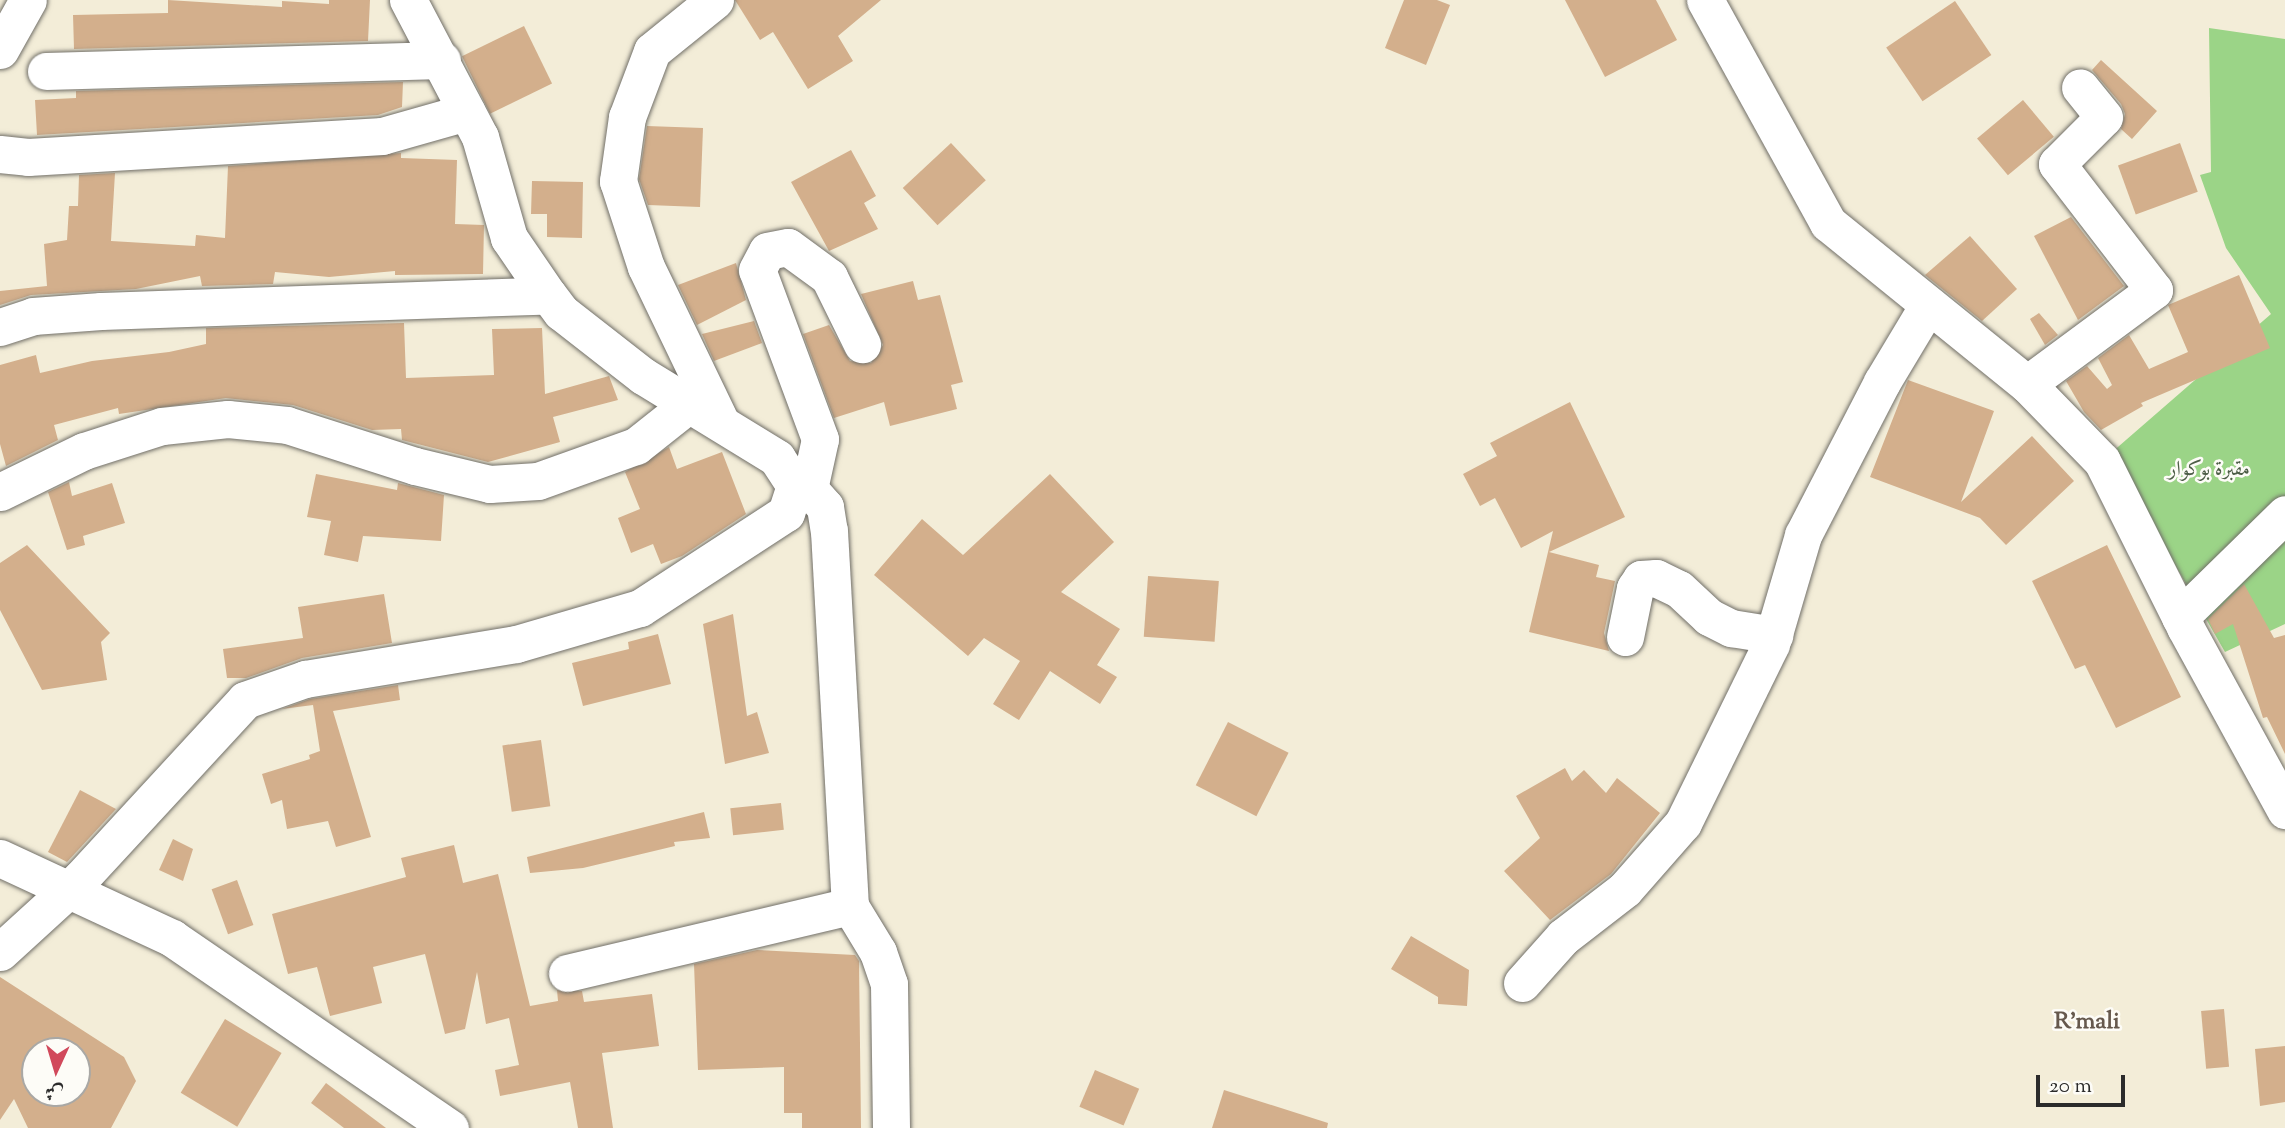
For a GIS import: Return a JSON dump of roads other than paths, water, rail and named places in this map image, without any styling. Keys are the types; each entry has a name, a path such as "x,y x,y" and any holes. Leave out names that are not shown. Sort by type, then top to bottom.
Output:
{"street":[{"path":"0,50 28,0"},
{"path":"408,0 481,137 509,238 561,312 643,376 777,458 802,487 825,507 829,531 850,906 878,952 890,984 891,1128"},
{"path":"715,0 652,51 628,117 618,181 646,267 721,423"},
{"path":"1705,0 1828,223 2027,384 2102,461 2179,617 2285,810"},
{"path":"46,71 442,60"},
{"path":"2027,384 2154,290 2057,164 2104,117 2080,88"},
{"path":"0,154 28,157 382,136 467,112"},
{"path":"0,952 66,892 245,700 304,679 516,644 640,608 786,513 802,487 820,439 757,270 767,251 788,247 829,277 862,344"},
{"path":"0,327 33,316 101,311 548,295"},
{"path":"1522,984 1563,937 1625,889 1683,823 1774,635 1804,535 1882,382 1928,305"},
{"path":"0,492 97,447 162,426 228,419 286,425 415,466 490,484 538,481 636,446 689,404"},
{"path":"2179,617 2285,514"},
{"path":"1625,637 1635,589 1641,579 1656,578 1679,589 1709,617 1731,628 1774,635"},
{"path":"0,858 66,892 172,938 450,1128"},
{"path":"567,973 850,906"}],"district":[{"name":"R'mali","path":"2087,1023"}],"park label":[{"name":"مقبرة بوكوار","path":"2209,470"}]}
